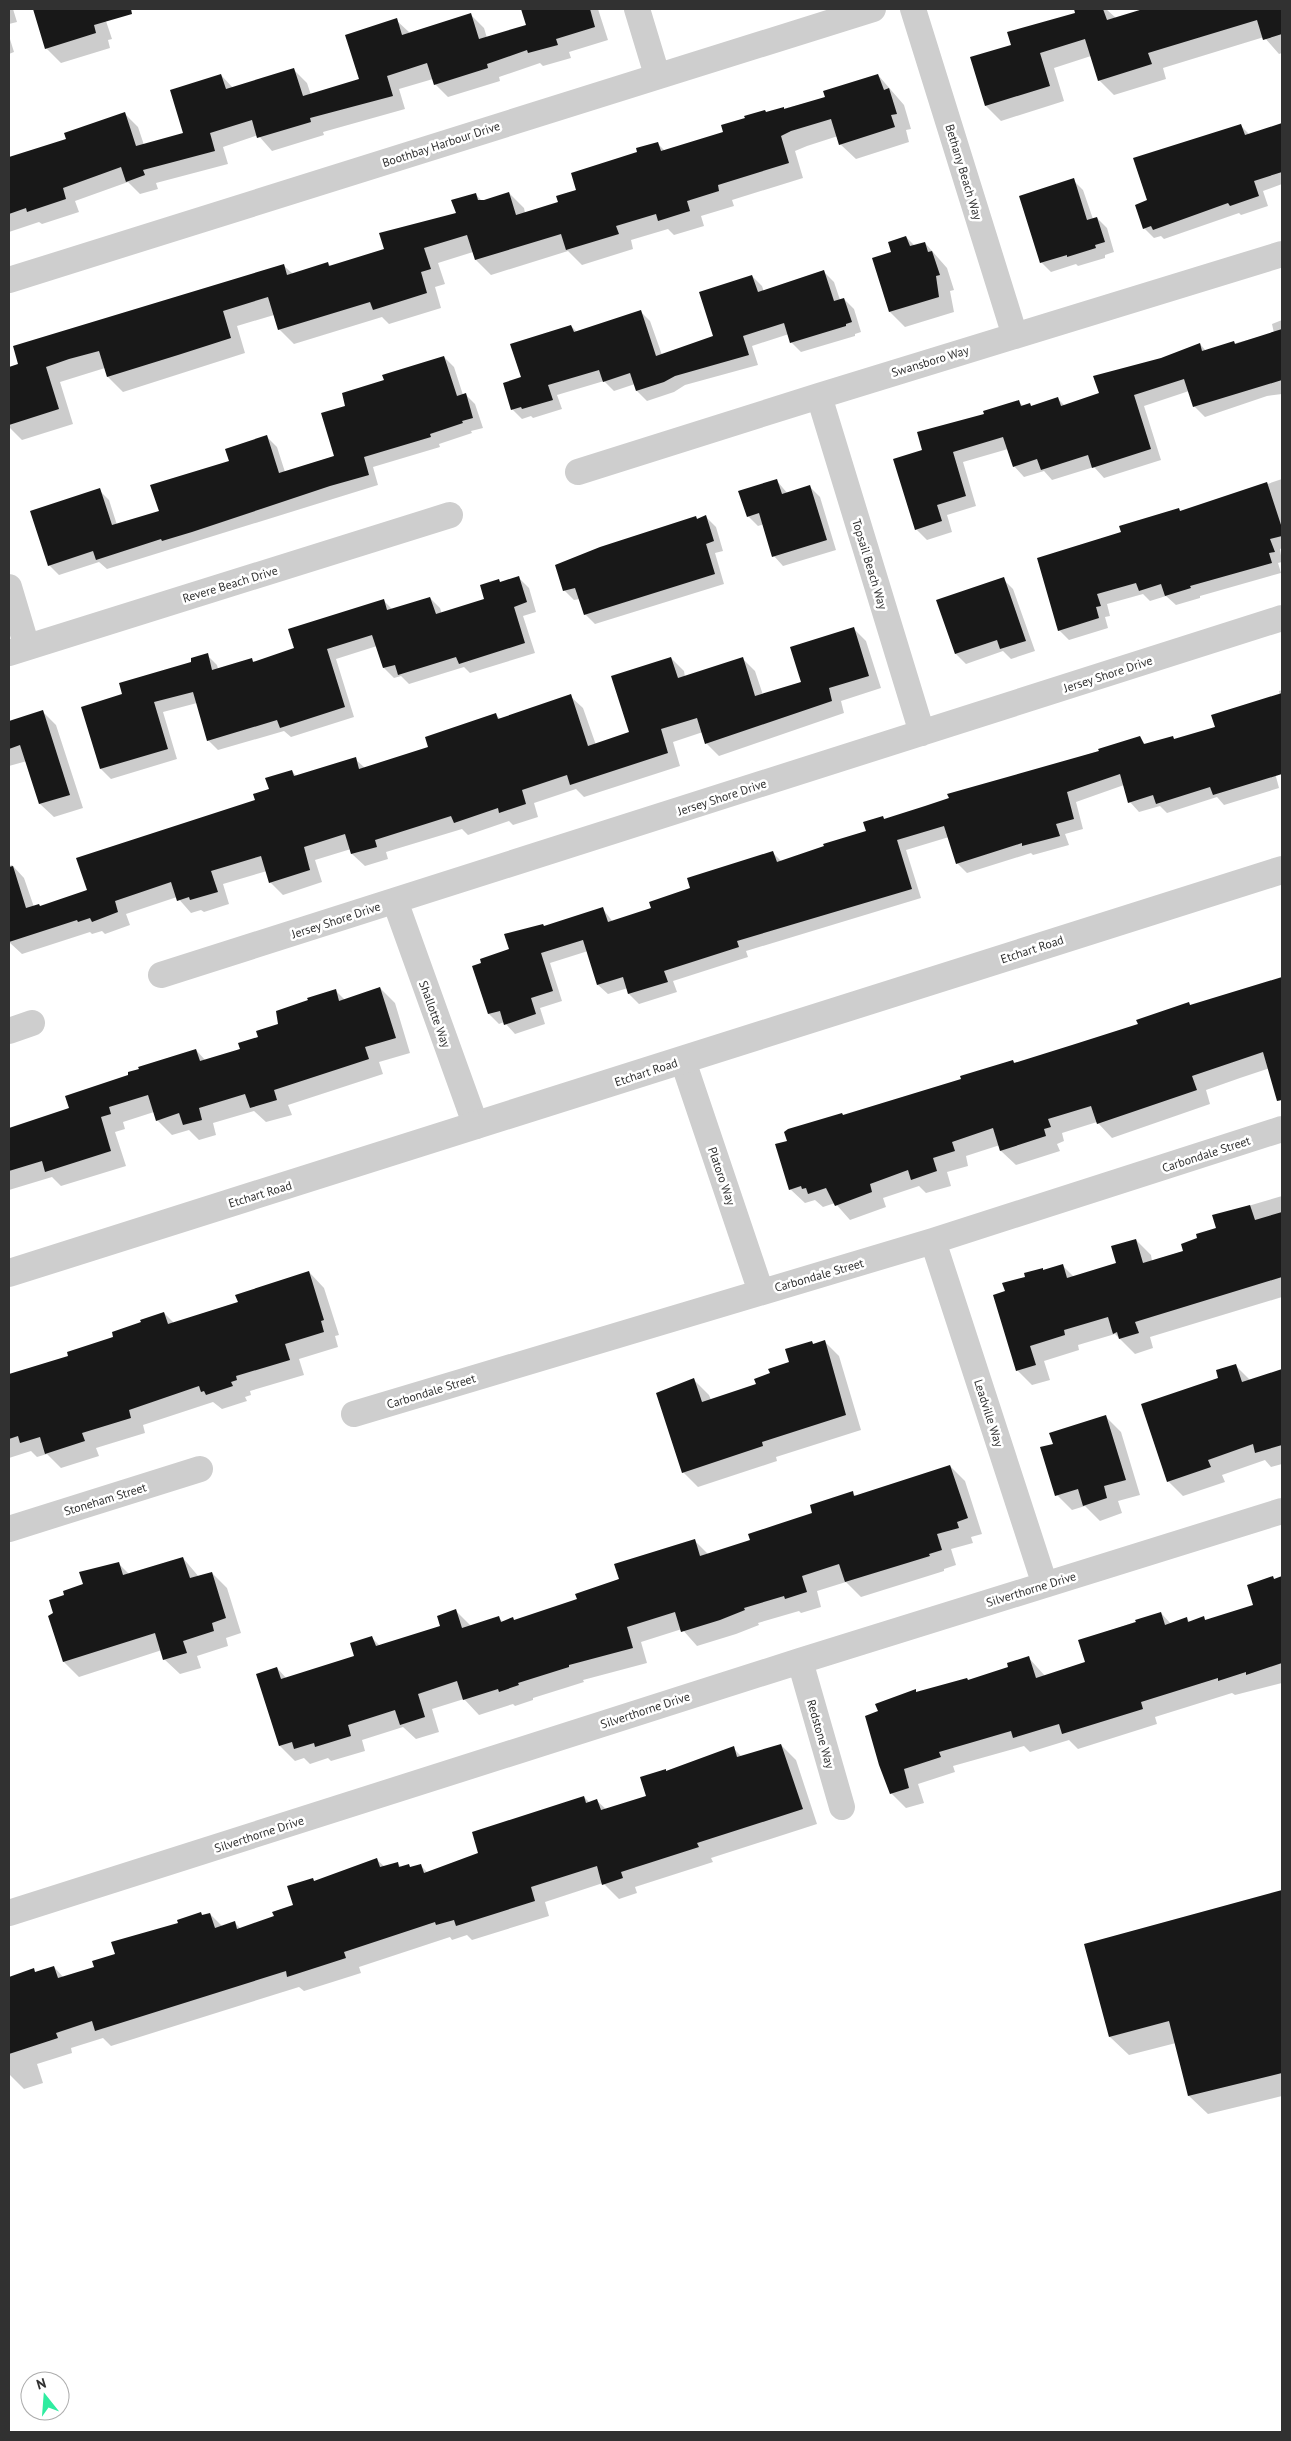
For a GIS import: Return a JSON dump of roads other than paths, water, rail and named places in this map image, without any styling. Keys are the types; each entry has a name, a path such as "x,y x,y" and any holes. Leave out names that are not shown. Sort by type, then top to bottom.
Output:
{"street":[{"path":"636,9 657,76"},
{"name":"Boothbay Harbour Drive","path":"9,280 873,9"},
{"name":"Bethany Beach Way","path":"913,9 1014,336"},
{"name":"Swansboro Way","path":"578,472 818,396 1282,254"},
{"name":"Topsail Beach Way","path":"818,396 922,733"},
{"name":"Revere Beach Drive","path":"18,650 450,515"},
{"path":"9,587 18,650"},
{"name":"Jersey Shore Drive","path":"161,975 1282,618"},
{"name":"Etchart Road","path":"9,1273 1282,870"},
{"name":"Shallotte Way","path":"395,901 476,1126"},
{"name":"Platoro Way","path":"683,1061 761,1292"},
{"name":"Carbondale Street","path":"354,1414 933,1241 1282,1129"},
{"name":"Leadville Way","path":"933,1241 1045,1585"},
{"name":"Stoneham Street","path":"9,1529 200,1469"},
{"name":"Silverthorne Drive","path":"9,1914 800,1661 1282,1511"},
{"name":"Redstone Way","path":"800,1661 842,1807"}]}
